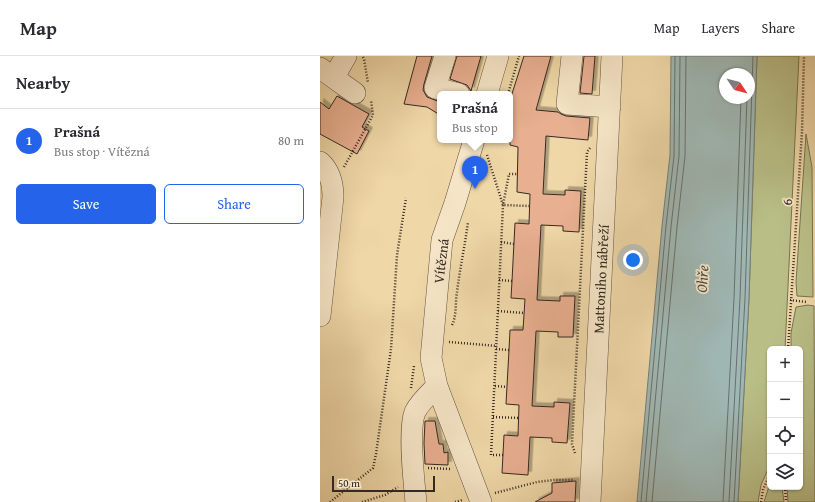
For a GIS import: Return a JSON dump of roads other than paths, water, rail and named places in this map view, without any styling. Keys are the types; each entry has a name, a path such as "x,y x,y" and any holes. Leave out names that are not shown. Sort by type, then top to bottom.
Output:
{"street":[{"path":"346,56 327,72 365,91"},
{"path":"445,56 435,88 447,91"},
{"path":"488,91 498,56"},
{"path":"572,56 567,104 610,107"},
{"name":"Mattoniho nábřeží","path":"590,502 612,56"},
{"name":"Vítězná","path":"480,146 455,203 442,240 431,358 437,386 485,499"},
{"path":"320,162 327,170 333,192 320,316"},
{"path":"416,502 420,473 412,426 415,413 421,402 437,386"}],"water":[{"name":"Ohře","path":"671,56 757,56 749,298 738,502 637,502 662,226 670,155"}],"place":[{"name":"Prašná","path":"475,189"}]}
